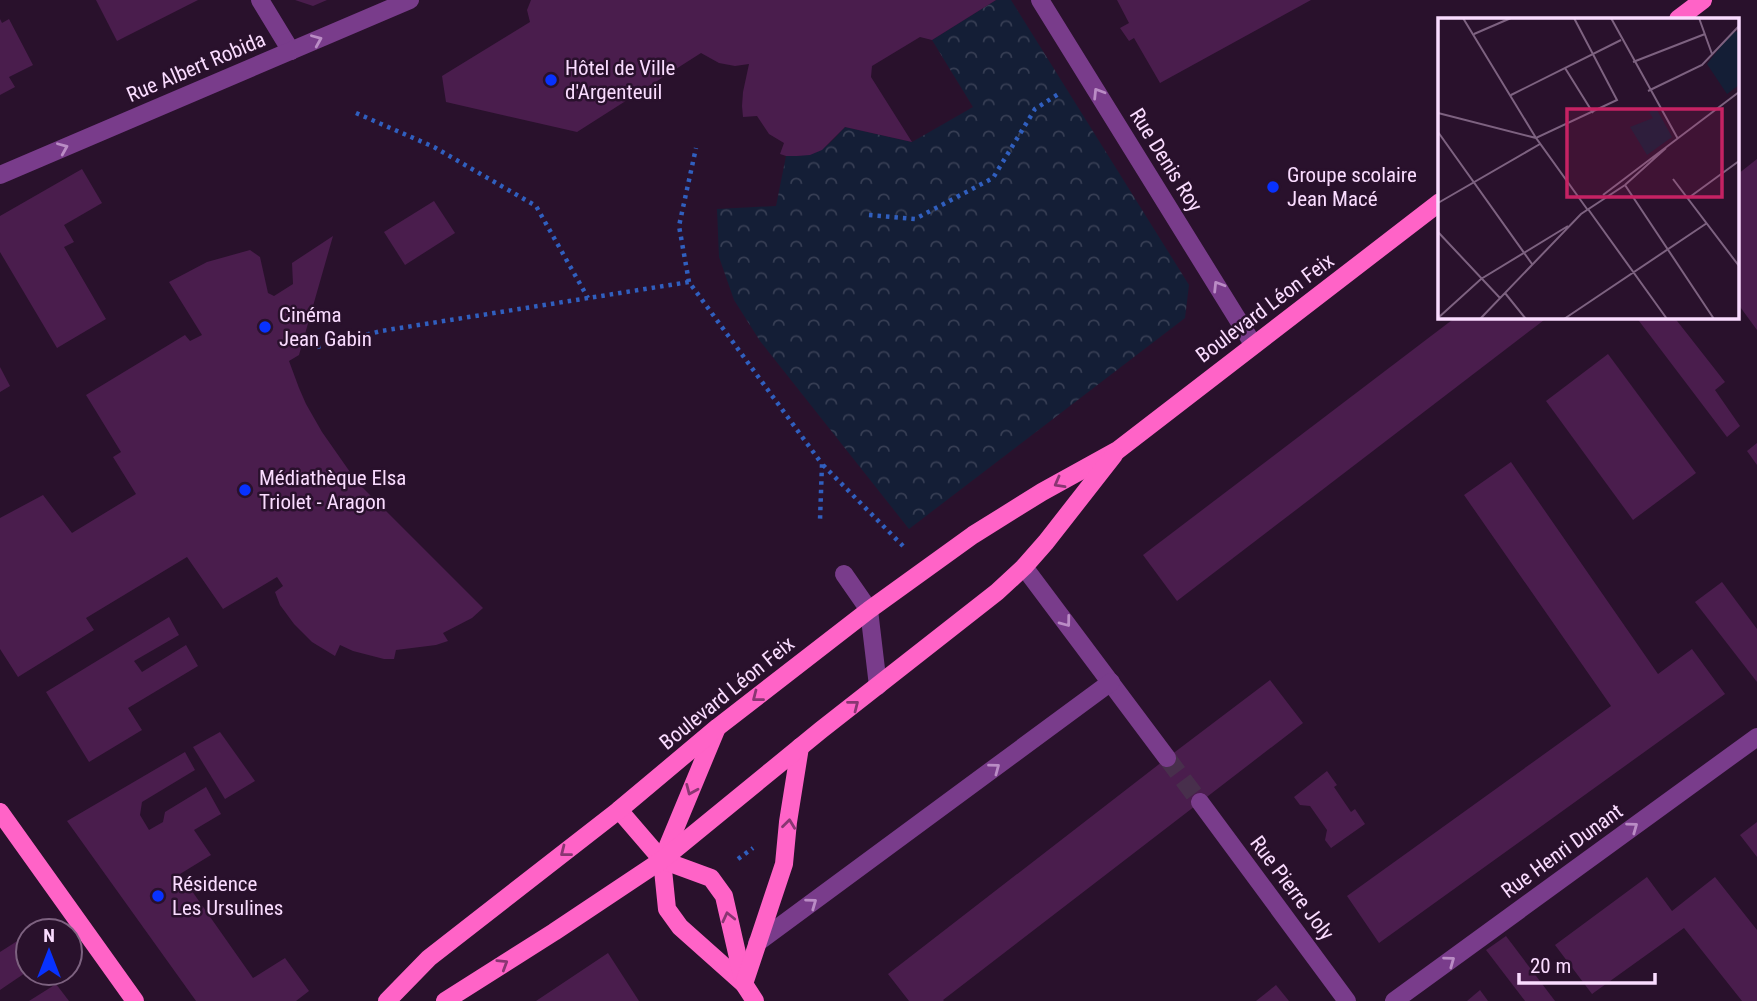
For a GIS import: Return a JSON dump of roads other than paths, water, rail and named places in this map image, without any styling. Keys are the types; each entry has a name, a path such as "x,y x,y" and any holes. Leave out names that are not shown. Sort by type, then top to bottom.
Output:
{"main road":[{"path":"1679,18 1703,0"},
{"name":"Boulevard Léon Feix","path":"387,1001 429,958 869,610 973,535 1042,492 1118,450 1438,204"},
{"name":"Boulevard Léon Feix","path":"445,1001 662,860 997,592 1046,542 1118,450"},
{"path":"718,727 662,860 667,909 680,927 744,984 755,1001"},
{"path":"744,984 784,864 800,747"},
{"path":"619,810 662,860 711,878 724,897 744,984"},
{"path":"0,812 135,1001"}],"street":[{"path":"260,0 291,51"},
{"name":"Rue Albert Robida","path":"0,175 410,0"},
{"name":"Rue Denis Roy","path":"1040,0 1253,344"},
{"path":"1024,567 1167,758"},
{"path":"844,574 869,610 878,686"},
{"path":"757,943 1111,682"},
{"name":"Rue Henri Dunant","path":"1394,1001 1757,737"},
{"name":"Rue Pierre Joly","path":"1200,802 1348,1001"}],"tunnel":[{"path":"1167,758 1200,802"}],"place":[{"name":"Hôtel de Ville d'Argenteuil","path":"551,80"},
{"name":"Groupe scolaire Jean Macé","path":"1273,187"},
{"name":"Cinéma Jean Gabin","path":"265,327"},
{"name":"Médiathèque Elsa Triolet - Aragon","path":"245,490"},
{"name":"Résidence Les Ursulines","path":"158,896"}]}
